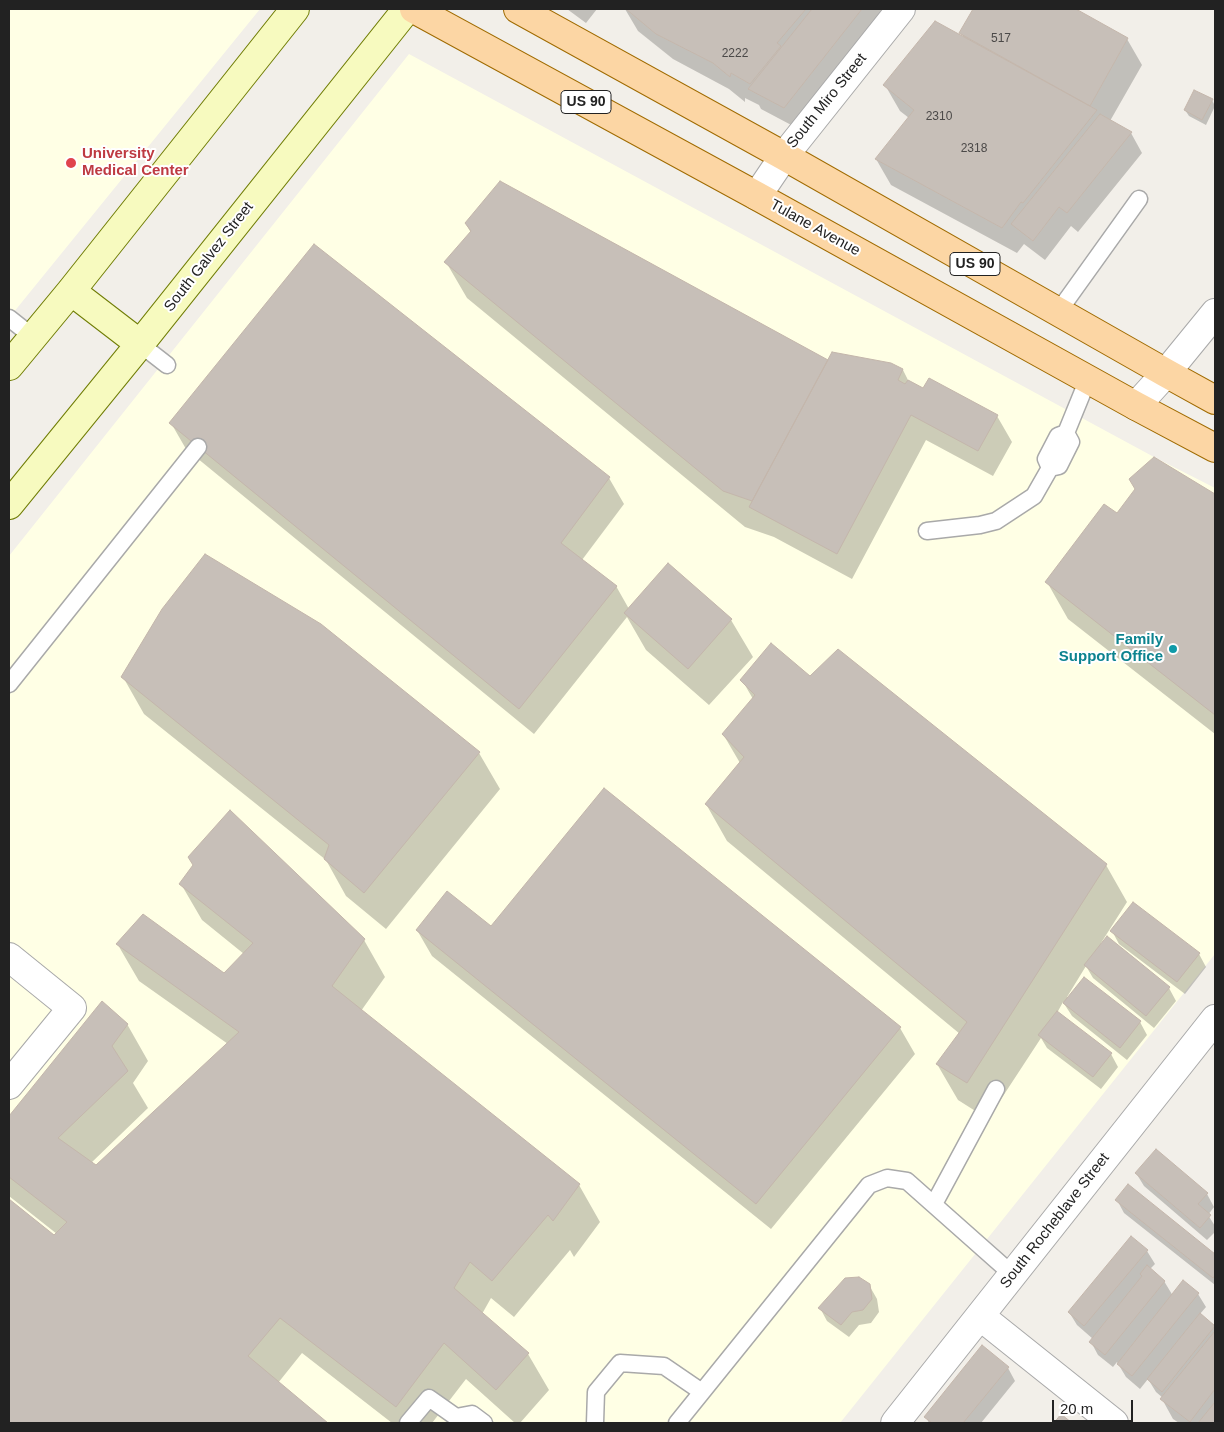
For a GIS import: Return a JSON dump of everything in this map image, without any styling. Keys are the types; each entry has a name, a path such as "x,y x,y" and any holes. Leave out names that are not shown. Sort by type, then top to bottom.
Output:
{"main road":[{"name":"Tulane Avenue","path":"414,9 1215,448"},
{"name":"US 90","path":"518,9 784,156 1215,400"}],"street":[{"path":"9,366 296,9"},
{"name":"South Galvez Street","path":"9,505 407,9"},
{"name":"South Miro Street","path":"757,196 784,156 901,9"},
{"path":"71,290 140,344"},
{"path":"1136,406 1215,313"},
{"path":"9,957 72,1008 9,1085"},
{"name":"South Rocheblave Street","path":"894,1423 1215,1018"},
{"path":"980,1316 1114,1423"}],"lane":[{"path":"1058,312 1140,199"},
{"path":"9,318 33,337"},
{"path":"140,344 168,365"},
{"path":"927,530 980,525 996,520 1034,496 1050,468 1059,466 1071,442 1066,434 1088,379"},
{"path":"9,684 198,446"},
{"path":"934,1204 996,1089"},
{"path":"677,1423 868,1185 887,1178 907,1180 1013,1275"},
{"path":"594,1423 596,1392 620,1363 664,1366 702,1392"},
{"path":"408,1423 429,1398 457,1420 472,1414 484,1423"}],"shaded area":[{"name":"University Medical Center","path":"9,9 260,9 9,318"},
{"path":"409,54 1154,457 1215,488 1215,954 840,1423 9,1423 9,556"}],"building":[{"path":"626,9 806,9 777,43 781,46 750,84 731,73 730,77 713,63 656,34"},
{"path":"812,9 862,9 784,108 748,89"},
{"path":"973,9 1076,9 1128,38 1090,106 959,33"},
{"path":"935,21 1097,110 1023,203 1021,202 1002,228 875,159 914,110 883,85"},
{"path":"1194,90 1213,99 1202,120 1184,110"},
{"path":"1100,114 1132,132 1067,213 1059,207 1033,241 1011,224"},
{"path":"500,181 828,360 752,501 723,491 444,262 471,231 465,223"},
{"path":"314,244 610,477 561,543 617,586 519,709 169,423"},
{"path":"832,352 891,363 903,369 898,380 905,384 908,380 923,388 929,378 998,415 978,451 911,415 837,554 749,507"},
{"name":"Family Support Office","path":"1154,457 1215,494 1215,715 1045,582 1104,504 1117,513 1135,489 1129,479"},
{"path":"205,554 321,624 480,752 364,893 324,859 329,845 121,677 162,609"},
{"path":"668,563 732,619 688,669 624,613"},
{"path":"771,643 810,676 838,649 1107,864 967,1083 936,1064 967,1022 705,804 744,757 722,734 755,695 740,680"},
{"path":"604,788 901,1027 756,1204 416,930 447,891 491,926"},
{"path":"230,810 365,939 332,986 580,1184 553,1221 548,1215 492,1281 470,1262 454,1288 529,1353 496,1390 444,1343 396,1407 280,1318 248,1356 328,1423 9,1423 9,1199 54,1235 67,1222 9,1177 9,1116 102,1001 128,1024 112,1046 128,1071 58,1138 96,1165 239,1032 116,944 143,914 224,973 253,943 179,884 193,865 188,857"},
{"path":"1133,902 1200,953 1177,982 1110,931"},
{"path":"1107,936 1170,987 1146,1016 1084,965"},
{"path":"1084,977 1141,1021 1120,1048 1063,1003"},
{"path":"1057,1011 1112,1053 1093,1077 1038,1035"},
{"path":"1156,1149 1208,1193 1198,1204 1211,1215 1200,1228 1135,1173"},
{"path":"1128,1184 1215,1254 1215,1275 1213,1278 1115,1200"},
{"path":"1131,1236 1148,1250 1084,1326 1068,1312"},
{"path":"1147,1265 1165,1281 1105,1355 1089,1342 1142,1276 1140,1274"},
{"path":"859,1277 870,1284 872,1299 863,1310 852,1312 841,1325 818,1308 845,1278"},
{"path":"1183,1280 1199,1293 1132,1376 1117,1364"},
{"path":"1200,1313 1215,1326 1162,1392 1147,1379"},
{"path":"1215,1331 1215,1389 1190,1422 1160,1399"},
{"path":"982,1345 1009,1367 963,1423 932,1423 924,1417"},
{"path":"1215,1402 1215,1423 1198,1423"},
{"path":"1061,1414 1072,1423 1054,1423"}],"place":[{"name":"University Medical Center","path":"71,163"},
{"name":"Family Support Office","path":"1173,649"}]}
